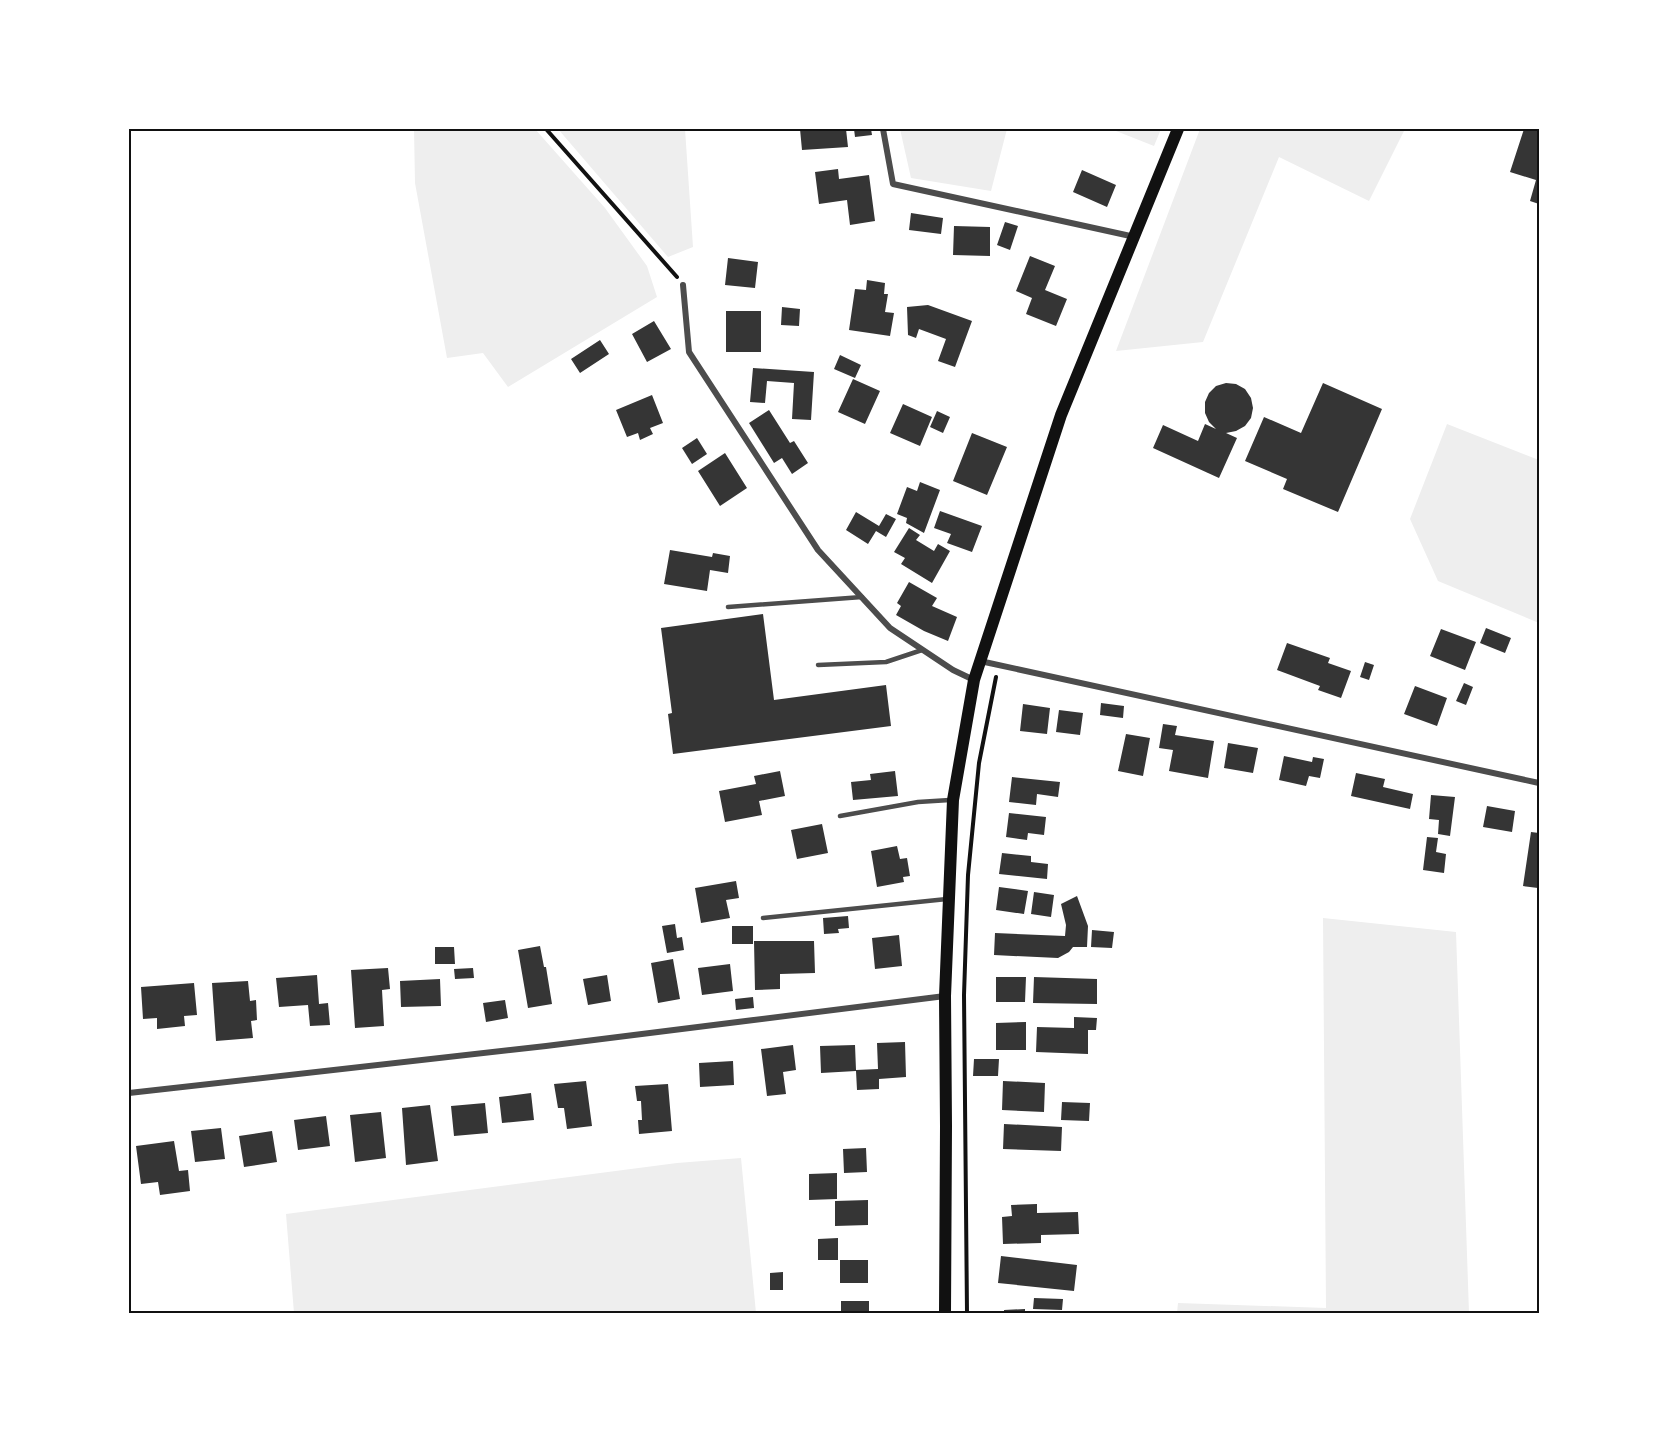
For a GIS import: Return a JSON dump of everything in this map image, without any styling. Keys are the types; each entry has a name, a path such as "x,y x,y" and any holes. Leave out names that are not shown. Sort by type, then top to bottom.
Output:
{"main road":[{"path":"945,1313 945,996 953,800 974,680 1061,415 1178,129"}],"street":[{"path":"883,129 893,184 1135,237"},
{"path":"683,285 689,352 818,550 890,628 953,670 974,680"},
{"path":"980,661 1539,783"},
{"path":"129,1093 546,1046 945,996"}],"lane":[{"path":"728,607 862,597"},
{"path":"818,666 886,662 922,650"},
{"path":"840,816 918,802 953,800"},
{"path":"763,918 949,898"}],"path":[{"path":"546,129 683,285"},
{"path":"967,1313 964,995 968,875 980,763 999,664"}],"shaded area":[{"path":"414,129 535,129 605,208 647,266 657,297 508,387 483,353 447,358 415,183"},
{"path":"558,129 685,129 693,247 668,257"},
{"path":"900,129 1007,129 991,191 911,178"},
{"path":"1111,129 1161,129 1154,146"},
{"path":"1200,129 1405,129 1369,201 1279,157 1203,342 1116,351"},
{"path":"1447,424 1539,460 1539,623 1438,581 1410,519"},
{"path":"1323,918 1456,932 1469,1313 1177,1313 1178,1303 1326,1308"},
{"path":"741,1158 756,1313 294,1313 286,1214 677,1163"}],"building":[{"path":"800,129 846,129 848,147 802,150"},
{"path":"854,129 871,129 872,135 855,137"},
{"path":"1524,129 1539,129 1539,204 1530,201 1536,180 1510,172"},
{"path":"838,169 839,179 869,175 875,221 850,225 847,200 819,204 815,172"},
{"path":"1082,170 1116,185 1107,207 1073,192"},
{"path":"911,213 943,218 941,234 909,230"},
{"path":"1005,222 1018,226 1010,250 997,245"},
{"path":"954,226 990,227 990,256 953,255"},
{"path":"1030,256 1055,266 1045,290 1067,299 1056,326 1026,314 1032,298 1016,291"},
{"path":"728,258 758,262 755,288 725,285"},
{"path":"867,280 885,283 884,294 888,294 885,312 894,313 890,336 849,330 855,289 866,290"},
{"path":"928,305 972,321 955,367 938,361 946,339 919,329 916,338 908,335 907,307"},
{"path":"782,307 800,309 799,326 781,325"},
{"path":"726,311 761,311 761,352 726,352"},
{"path":"654,321 671,349 647,362 632,334"},
{"path":"600,340 609,354 580,373 571,359"},
{"path":"840,355 861,365 855,378 834,369"},
{"path":"753,368 814,372 811,420 792,419 794,383 767,381 765,403 750,402"},
{"path":"853,379 880,391 865,424 838,412"},
{"path":"1226,383 1236,384 1245,389 1251,398 1253,408 1251,418 1245,426 1226,433 1237,438 1219,478 1153,448 1163,425 1198,441 1205,424 1216,429 1209,422 1205,413 1205,402 1209,393 1216,386"},
{"path":"1323,383 1382,409 1338,512 1283,489 1287,479 1245,461 1264,417 1301,433"},
{"path":"652,395 663,423 650,428 653,434 640,440 638,433 627,437 616,410"},
{"path":"903,404 932,417 920,446 890,433"},
{"path":"769,410 790,443 794,441 808,463 792,474 782,458 774,463 749,423"},
{"path":"937,411 950,417 943,433 930,427"},
{"path":"972,433 1007,447 987,495 953,481"},
{"path":"697,438 707,454 692,464 682,448"},
{"path":"725,453 747,488 720,506 698,471"},
{"path":"920,482 940,490 924,533 906,523 907,518 897,514 907,487 917,491"},
{"path":"940,511 982,526 972,552 947,543 951,534 934,528"},
{"path":"856,512 879,526 886,514 896,519 886,537 876,531 868,544 846,530"},
{"path":"909,528 920,535 916,540 934,551 938,544 950,551 932,583 901,564 905,558 894,552"},
{"path":"670,550 712,557 713,553 730,556 728,573 710,570 707,591 664,584"},
{"path":"909,582 937,598 932,606 957,617 948,641 896,615 901,606 897,603"},
{"path":"763,614 774,700 886,685 891,726 673,754 668,714 672,713 661,628"},
{"path":"1486,628 1511,638 1505,653 1480,643"},
{"path":"1441,629 1476,642 1465,670 1430,656"},
{"path":"1287,643 1330,658 1328,663 1351,671 1341,698 1318,690 1320,686 1277,670"},
{"path":"1365,662 1374,665 1369,680 1360,677"},
{"path":"1464,683 1473,687 1466,705 1456,701"},
{"path":"1415,686 1447,698 1437,726 1404,714"},
{"path":"1101,703 1124,706 1123,718 1100,715"},
{"path":"1023,704 1050,708 1047,734 1020,731"},
{"path":"1059,710 1083,713 1080,735 1056,732"},
{"path":"1163,724 1177,726 1175,735 1214,741 1208,778 1169,771 1173,750 1159,748"},
{"path":"1126,734 1150,738 1143,776 1118,771"},
{"path":"1228,743 1258,748 1253,773 1224,768"},
{"path":"1284,756 1312,762 1313,757 1324,759 1320,778 1309,776 1306,786 1279,780"},
{"path":"780,771 785,796 759,801 762,815 725,822 719,791 756,784 754,776"},
{"path":"895,771 898,796 853,800 851,782 871,780 870,774"},
{"path":"1356,773 1385,779 1383,787 1413,794 1410,809 1351,796"},
{"path":"1012,777 1060,782 1058,797 1037,794 1036,805 1009,802"},
{"path":"1431,795 1455,797 1450,836 1438,834 1439,820 1429,819"},
{"path":"1487,806 1515,811 1512,832 1483,827"},
{"path":"1009,813 1046,817 1044,835 1028,833 1027,840 1006,837"},
{"path":"822,824 828,853 797,859 791,830"},
{"path":"1531,832 1539,833 1538,888 1523,886"},
{"path":"1427,837 1438,838 1436,852 1446,854 1444,873 1423,870"},
{"path":"897,846 900,859 907,858 910,876 903,877 904,882 877,887 871,851"},
{"path":"1002,853 1031,856 1031,862 1048,864 1047,879 999,874"},
{"path":"736,881 739,898 726,900 730,918 701,923 695,888"},
{"path":"999,887 1028,891 1024,914 996,910"},
{"path":"1034,892 1054,895 1051,917 1031,914"},
{"path":"1077,896 1088,926 1087,947 1073,947 1058,958 994,955 995,933 1065,936 1066,925 1061,904"},
{"path":"848,916 849,928 838,929 839,933 824,934 823,918"},
{"path":"675,924 677,938 682,937 684,950 667,953 662,926"},
{"path":"732,926 753,926 753,944 732,944"},
{"path":"1092,930 1114,932 1112,948 1091,947"},
{"path":"899,935 902,966 875,969 872,938"},
{"path":"754,941 814,941 815,973 780,974 780,989 755,990"},
{"path":"540,946 552,1004 528,1008 518,950"},
{"path":"435,947 454,947 455,964 435,964"},
{"path":"673,959 680,999 658,1003 651,963"},
{"path":"730,964 733,991 702,995 698,968"},
{"path":"388,968 390,989 382,990 384,1026 355,1028 351,970"},
{"path":"473,968 474,978 455,979 454,969"},
{"path":"317,975 319,1004 328,1003 330,1025 310,1026 308,1005 279,1007 276,978"},
{"path":"607,975 611,1001 588,1005 583,979"},
{"path":"996,977 1026,977 1025,1002 996,1002"},
{"path":"1034,977 1097,979 1097,1004 1033,1003"},
{"path":"440,979 441,1006 401,1007 400,981"},
{"path":"248,981 250,1001 256,1000 257,1020 251,1021 253,1038 216,1041 212,983"},
{"path":"194,983 197,1015 184,1016 185,1026 157,1029 157,1018 143,1019 141,987"},
{"path":"753,997 754,1008 736,1010 735,999"},
{"path":"505,1000 508,1018 486,1022 483,1003"},
{"path":"1074,1017 1097,1018 1096,1030 1088,1030 1088,1054 1036,1052 1037,1027 1074,1028"},
{"path":"1026,1022 1026,1050 996,1050 996,1023"},
{"path":"905,1042 906,1077 879,1079 879,1089 857,1090 856,1071 821,1073 820,1046 855,1045 856,1070 878,1069 877,1043"},
{"path":"793,1045 796,1070 783,1072 786,1094 767,1096 761,1049"},
{"path":"974,1059 999,1059 998,1076 973,1076"},
{"path":"733,1061 734,1085 700,1087 699,1063"},
{"path":"586,1081 592,1126 567,1129 564,1108 558,1108 554,1084"},
{"path":"1003,1081 1045,1083 1044,1112 1002,1110"},
{"path":"668,1084 672,1131 639,1134 638,1120 642,1120 641,1101 637,1101 635,1086"},
{"path":"531,1093 534,1120 502,1123 499,1097"},
{"path":"1062,1102 1090,1103 1089,1121 1061,1120"},
{"path":"485,1103 488,1133 454,1136 451,1106"},
{"path":"430,1105 438,1161 406,1165 402,1108"},
{"path":"381,1112 386,1158 355,1162 350,1115"},
{"path":"326,1116 330,1146 298,1150 294,1120"},
{"path":"1004,1124 1062,1127 1061,1151 1003,1149"},
{"path":"221,1128 225,1159 195,1162 191,1131"},
{"path":"272,1131 277,1162 244,1167 239,1136"},
{"path":"174,1141 179,1171 188,1170 190,1191 160,1195 158,1182 141,1184 136,1146"},
{"path":"866,1148 867,1172 844,1173 843,1149"},
{"path":"837,1173 837,1199 809,1200 809,1174"},
{"path":"868,1200 868,1225 835,1226 835,1201"},
{"path":"1037,1204 1037,1213 1078,1212 1079,1234 1041,1235 1041,1243 1003,1244 1002,1217 1012,1216 1011,1205"},
{"path":"838,1238 838,1260 818,1260 818,1239"},
{"path":"1001,1256 1077,1265 1074,1291 998,1283"},
{"path":"840,1260 868,1260 868,1283 840,1283"},
{"path":"783,1272 783,1290 770,1290 770,1273"},
{"path":"1034,1298 1063,1299 1062,1310 1033,1309"},
{"path":"841,1301 869,1301 869,1313 841,1313"},
{"path":"1025,1309 1025,1313 1004,1313 1004,1310"}]}
